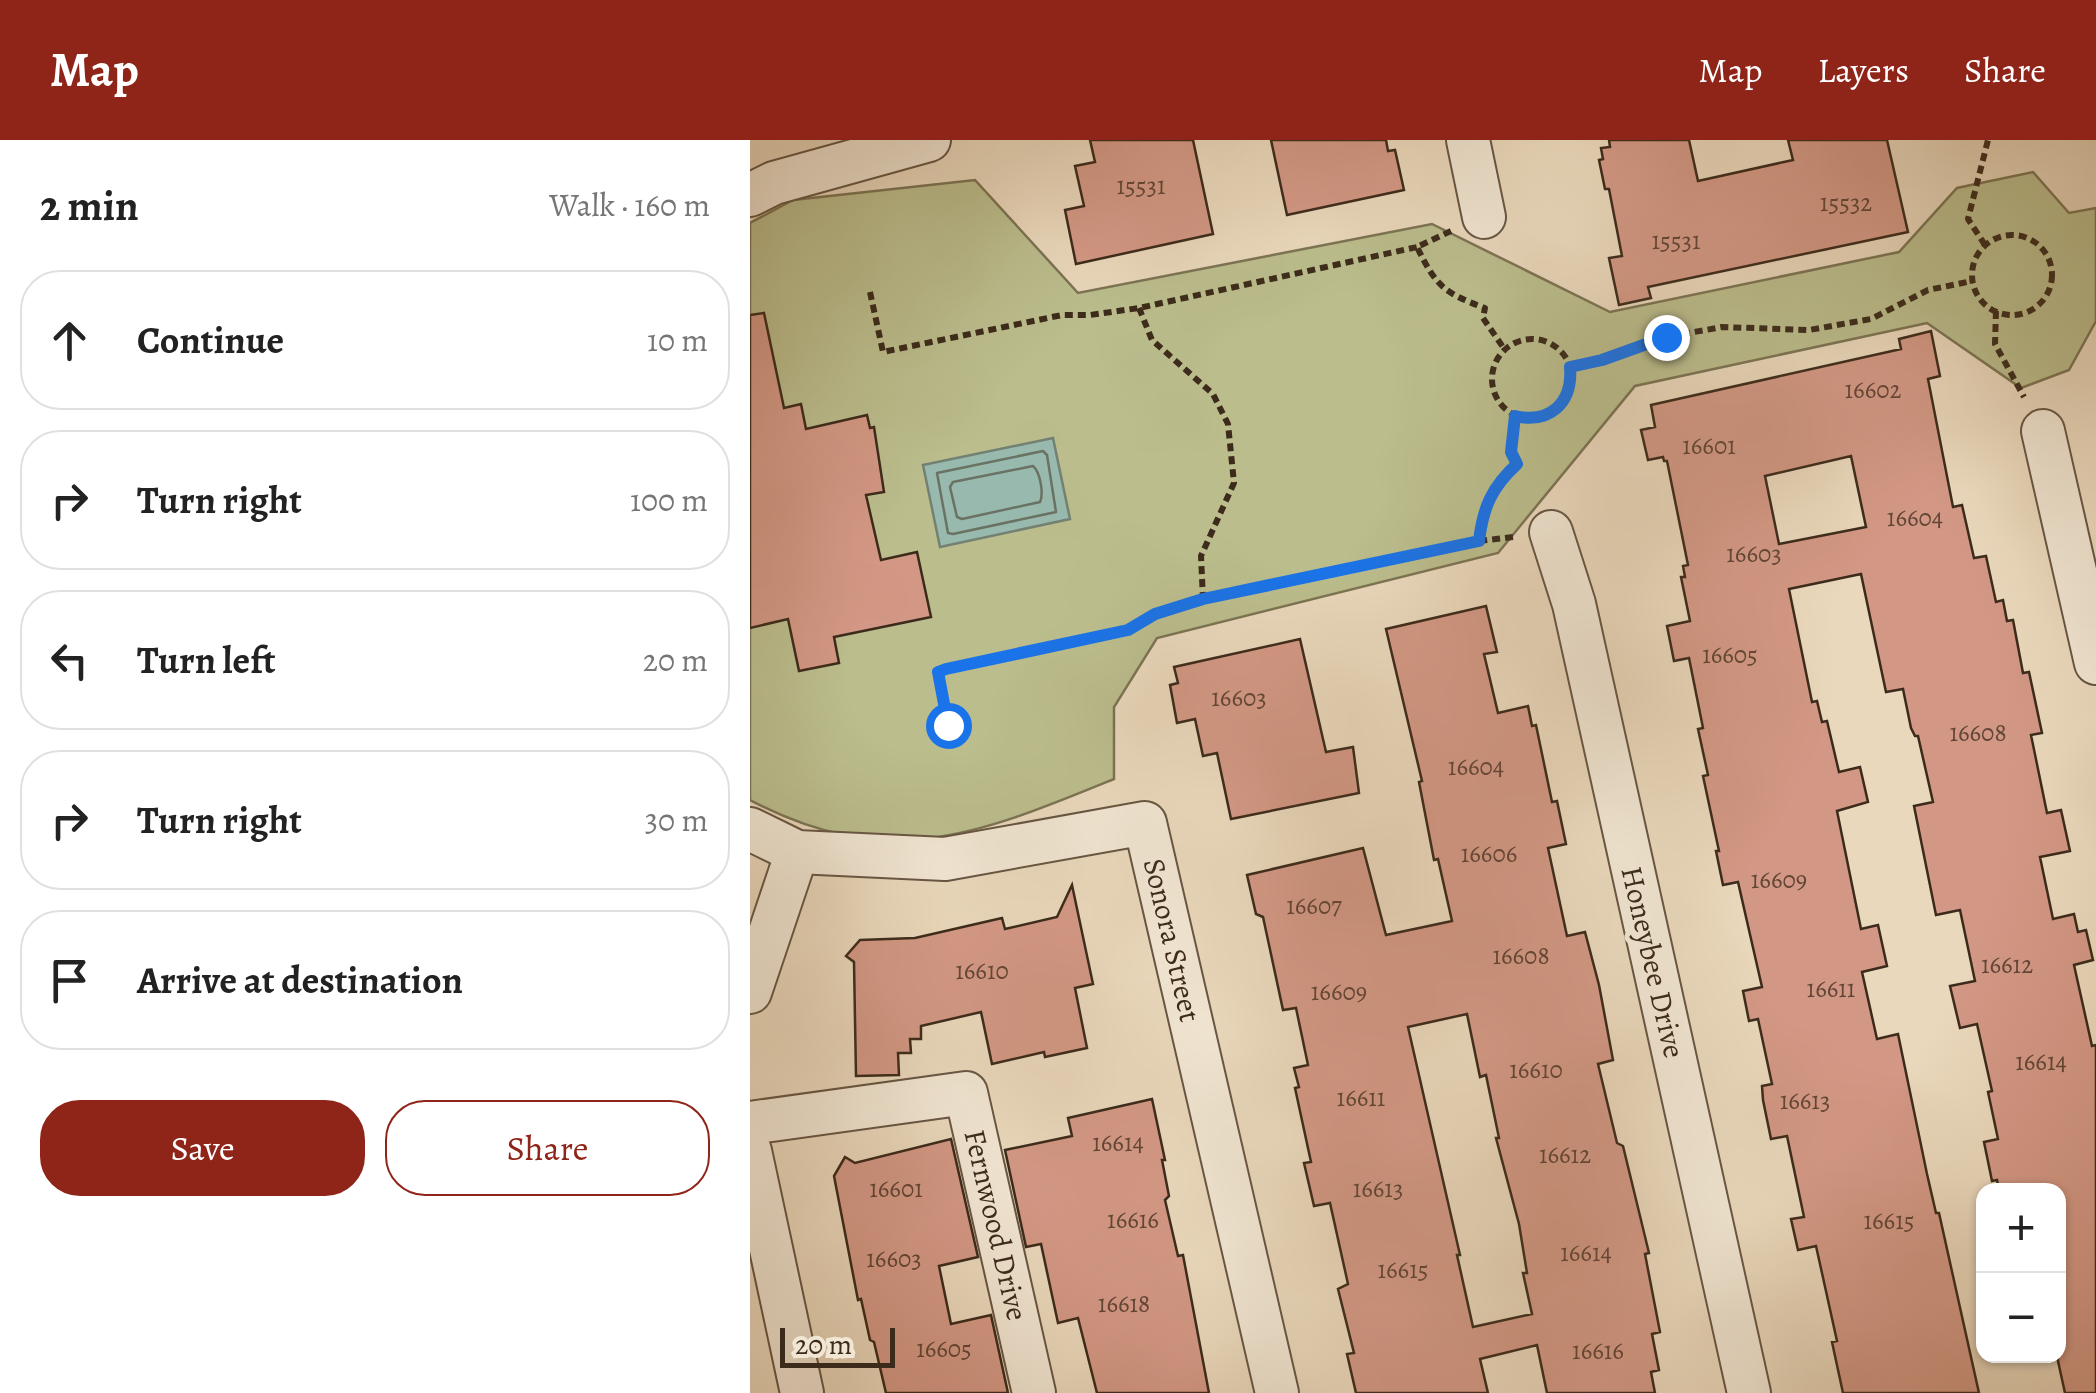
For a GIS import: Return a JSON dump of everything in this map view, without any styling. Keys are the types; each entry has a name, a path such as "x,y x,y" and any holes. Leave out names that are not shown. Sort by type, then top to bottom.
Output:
{"street":[{"path":"750,196 774,183 930,140"},
{"path":"1468,140 1484,217"},
{"path":"2044,431 2096,663"},
{"name":"Honeybee Drive","path":"1552,532 1574,604 1749,1393"},
{"name":"Sonora Street","path":"750,829 797,852 945,859 1145,822 1277,1393"},
{"path":"750,992 797,852"},
{"name":"Fernwood Drive","path":"750,1123 966,1093 1034,1393"},
{"path":"750,1152 802,1393"}],"path":[{"path":"1986,246 1968,219 1988,140"},
{"path":"870,292 883,352 1062,315 1139,308 1416,246 1484,217"},
{"path":"2015,235 2030,239 2042,249 2052,278 2039,305 2026,313 2010,315 1996,311 1977,294 1972,281 1977,256 1986,246 1999,237 2015,235"},
{"path":"1416,246 1432,276 1453,296 1485,308 1483,318 1505,350"},
{"path":"1570,367 1666,337 1722,326 1809,330 1871,318 1928,290 1972,281"},
{"path":"1139,308 1152,340 1213,394 1228,424 1234,483 1201,556 1203,599"},
{"path":"1996,311 1995,344 2044,431"},
{"path":"1534,339 1550,343 1570,367 1572,382 1567,397 1545,417 1515,416 1496,398 1492,386 1496,360 1518,342 1534,339"},
{"path":"1479,541 1483,509 1496,484 1517,464 1511,452 1515,416"},
{"path":"948,725 938,672 1128,630 1155,614 1203,599 1479,541 1552,532"}],"green space":[{"path":"2033,172 2069,213 2096,208 2096,321 2069,370 2021,388 1927,323 1635,386 1498,553 1157,638 1114,707 1114,779 1020,816 934,838 891,840 847,835 800,822 750,800 750,223 793,200 975,180 1078,293 1432,224 1610,312 1899,252 1957,188"}],"water":[{"path":"1053,438 1070,519 940,547 923,465"}],"building":[{"path":"1090,140 1193,140 1213,234 1076,264 1065,210 1084,206 1075,166 1095,162"},
{"path":"1271,140 1386,140 1388,151 1395,150 1404,190 1287,215"},
{"path":"1609,140 1689,140 1698,181 1793,160 1788,140 1887,140 1908,232 1648,287 1651,298 1619,305 1609,258 1622,256 1599,160 1603,159 1601,148 1610,147"},
{"path":"764,313 784,408 801,404 806,429 867,415 870,428 874,427 884,492 866,495 881,560 917,552 931,617 834,637 839,663 799,671 788,619 750,628 750,315"},
{"path":"1931,331 1940,376 1928,379 1953,507 1962,505 1974,558 1986,556 1996,602 2003,600 2007,621 2013,620 2023,673 2029,672 2042,733 2031,735 2047,813 2061,810 2070,851 2040,857 2053,919 2074,914 2078,932 2086,930 2093,960 2074,965 2092,1046 2096,1045 2096,1393 2065,1393 2058,1363 2066,1363 2066,1183 1992,1181 1984,1142 1998,1139 1988,1092 1992,1091 1977,1024 1960,1028 1950,986 1975,981 1960,910 1936,915 1914,806 1933,802 1903,689 1886,692 1861,574 1789,589 1812,702 1817,701 1822,722 1827,721 1839,772 1860,767 1868,802 1837,811 1861,929 1878,925 1887,966 1862,972 1877,1039 1898,1034 1979,1393 1843,1393 1832,1342 1837,1341 1816,1246 1798,1250 1791,1219 1804,1217 1787,1136 1771,1139 1762,1086 1772,1084 1758,1019 1749,1021 1743,991 1762,987 1738,882 1723,885 1703,776 1708,775 1698,729 1703,728 1689,658 1674,661 1667,626 1690,621 1681,577 1685,577 1683,566 1688,565 1667,461 1663,457 1648,460 1641,430 1655,427 1651,405 1901,349 1899,339","holes":["1851,456 1866,527 1779,544 1765,476"]},
{"path":"1486,606 1497,652 1484,654 1498,713 1528,706 1532,726 1536,725 1552,802 1557,801 1566,844 1548,848 1567,936 1585,932 1599,985 1613,1060 1598,1064 1649,1253 1645,1254 1660,1332 1652,1334 1659,1370 1651,1372 1655,1393 1547,1393 1537,1345 1480,1359 1488,1393 1356,1393 1347,1354 1354,1353 1338,1289 1348,1284 1330,1203 1314,1206 1304,1163 1311,1162 1294,1068 1308,1065 1296,1008 1283,1010 1263,917 1256,914 1247,875 1363,848 1386,935 1452,921 1438,859 1434,860 1419,782 1422,781 1386,629","holes":["1467,1014 1480,1077 1486,1075 1496,1138 1519,1224 1527,1273 1523,1273 1532,1314 1473,1327 1408,1027"]},
{"path":"1300,639 1326,752 1353,747 1359,793 1231,819 1217,753 1203,756 1195,719 1177,723 1170,685 1178,683 1174,667"},
{"path":"1072,885 1093,984 1075,988 1087,1048 1045,1057 1044,1052 992,1064 981,1012 921,1026 921,1039 910,1039 911,1053 898,1053 899,1075 856,1076 854,962 846,956 860,940 915,938 1002,918 1005,929 1057,917"},
{"path":"1152,1099 1165,1160 1169,1196 1165,1200 1178,1256 1183,1255 1209,1393 1097,1393 1078,1318 1058,1323 1041,1244 1026,1247 1005,1150 1072,1136 1068,1118"},
{"path":"951,1139 978,1257 939,1266 951,1324 991,1315 1008,1393 886,1393 874,1342 870,1340 861,1299 858,1300 834,1176 845,1157 855,1163"}],"route":[{"path":"948,725 938,672 946,669 1128,630 1155,614 1203,599 1479,541 1483,509 1496,484 1517,464 1511,452 1515,416 1545,417 1558,409 1572,382 1570,367 1666,337"}]}
